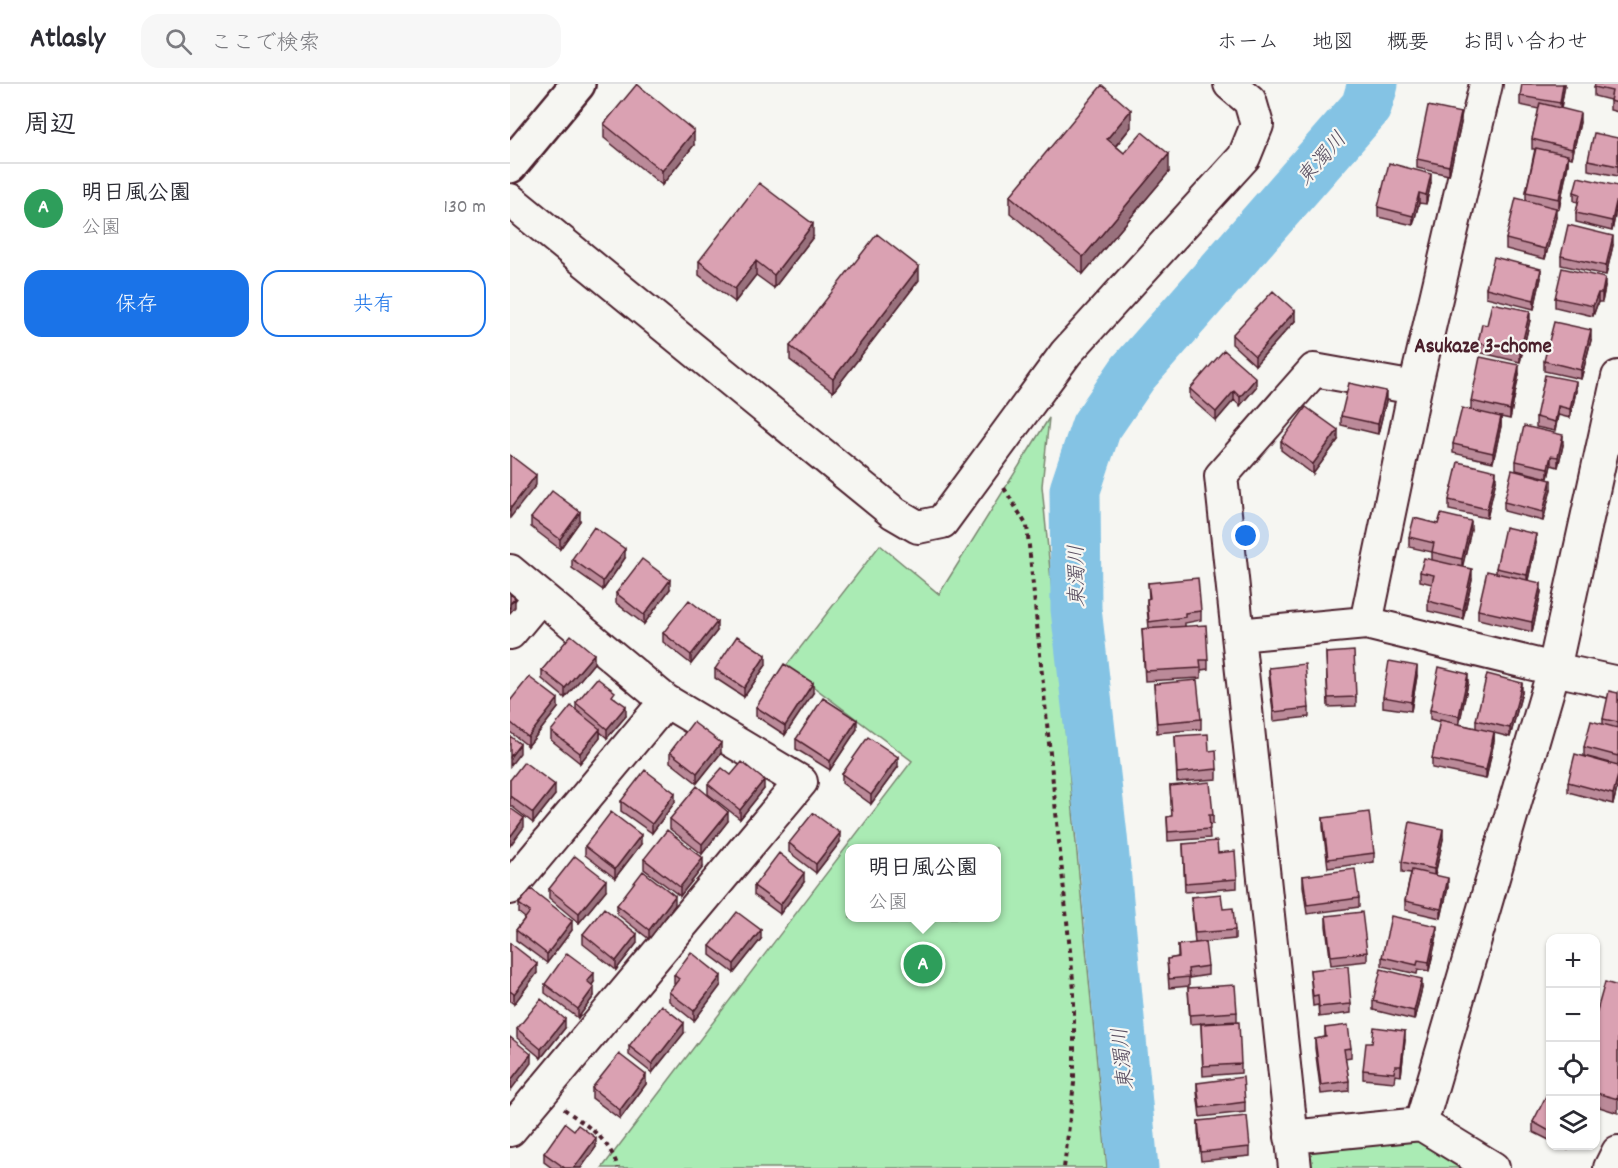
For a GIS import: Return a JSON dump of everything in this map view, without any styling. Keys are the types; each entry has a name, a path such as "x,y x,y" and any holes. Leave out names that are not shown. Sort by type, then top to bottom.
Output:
{"street":[{"path":"510,166 578,84"},
{"path":"510,200 894,513 918,527 942,522 1066,353 1244,157 1257,124 1250,101 1230,84"},
{"path":"1366,623 1415,388 1486,84"},
{"path":"1295,1168 1221,476 1314,370 1415,388"},
{"path":"1421,1124 1554,669 1618,377"},
{"path":"510,571 666,701 801,782 510,1130"},
{"path":"510,633 540,597"},
{"path":"1238,635 1366,623 1618,683"},
{"path":"510,888 666,701"},
{"path":"1291,1137 1421,1124 1493,1168"},
{"path":"1610,1168 1618,1152"}],"path":[{"path":"988,460 1027,526 1074,990 1074,1083 1064,1168"},
{"path":"541,1092 599,1135 615,1158 618,1168"}],"green space":[{"path":"1049,418 1042,486 1107,1168 602,1168 845,849 845,922 1001,922 1001,844 849,844 912,761 786,666 880,545 939,594"},
{"path":"1421,1124 1493,1168 1295,1168 1291,1137"}],"building":[{"path":"637,84 694,131 662,171 604,124"},
{"path":"1522,84 1563,84 1560,103 1520,96"},
{"path":"1595,84 1618,84 1618,103 1610,101 1612,91 1594,87"},
{"path":"1102,85 1131,110 1107,139 1124,153 1142,132 1169,154 1083,257 1010,196"},
{"path":"1540,103 1580,113 1572,149 1532,139"},
{"path":"1428,106 1461,113 1449,166 1417,159"},
{"path":"1594,133 1618,138 1618,166 1588,160"},
{"path":"1536,148 1568,155 1559,199 1526,192"},
{"path":"1389,163 1431,174 1426,195 1419,193 1413,216 1378,207"},
{"path":"1578,177 1618,186 1618,203 1616,202 1612,221 1576,213 1580,194 1574,192"},
{"path":"759,183 813,224 774,275 756,261 735,289 699,261"},
{"path":"1516,198 1556,208 1545,249 1506,239"},
{"path":"1568,225 1613,236 1606,266 1561,256"},
{"path":"877,234 919,267 833,379 790,346"},
{"path":"1494,257 1541,269 1534,300 1486,288"},
{"path":"1562,268 1605,278 1602,293 1598,293 1593,306 1555,298"},
{"path":"1273,291 1295,311 1255,356 1232,335"},
{"path":"1492,303 1530,311 1520,352 1478,343 1482,324 1487,325"},
{"path":"1554,322 1591,330 1581,370 1544,361"},
{"path":"1224,350 1256,378 1240,397 1234,391 1216,412 1190,389"},
{"path":"1480,357 1519,365 1510,410 1471,401"},
{"path":"1545,375 1576,381 1570,409 1558,406 1555,422 1536,417"},
{"path":"1349,383 1386,391 1378,424 1341,416"},
{"path":"1306,407 1338,430 1313,464 1281,441"},
{"path":"1462,408 1501,417 1493,453 1453,444"},
{"path":"1524,426 1563,435 1558,457 1551,456 1548,468 1516,461"},
{"path":"510,455 536,475 510,509"},
{"path":"1458,462 1496,471 1487,509 1449,500"},
{"path":"1512,470 1551,480 1543,512 1504,502"},
{"path":"552,491 580,512 560,539 531,518"},
{"path":"1441,514 1471,521 1462,559 1432,552 1434,543 1409,537 1414,518 1438,524"},
{"path":"594,527 625,549 603,581 572,559"},
{"path":"1505,527 1536,534 1527,575 1496,568"},
{"path":"1424,558 1472,569 1463,610 1428,601 1434,575 1420,572"},
{"path":"642,559 670,580 644,615 616,593"},
{"path":"1487,571 1541,583 1532,622 1478,610"},
{"path":"1198,578 1201,611 1185,613 1185,617 1149,622 1148,583"},
{"path":"510,594 515,598 510,604"},
{"path":"689,600 717,622 691,655 663,633"},
{"path":"1206,625 1208,660 1200,660 1201,668 1145,671 1142,629"},
{"path":"571,635 594,654 565,688 542,670"},
{"path":"737,636 766,655 744,688 715,669"},
{"path":"1354,651 1356,697 1328,698 1326,653"},
{"path":"1389,661 1417,666 1411,702 1383,697"},
{"path":"784,664 813,683 785,726 756,707"},
{"path":"1305,664 1309,708 1274,712 1269,668"},
{"path":"1439,667 1468,674 1459,716 1430,710"},
{"path":"1487,674 1522,683 1510,728 1476,720"},
{"path":"529,677 558,699 528,737 510,722 510,701"},
{"path":"597,678 615,692 612,696 626,706 607,729 576,703"},
{"path":"1197,680 1201,719 1157,723 1154,684"},
{"path":"1609,691 1618,693 1618,722 1603,719"},
{"path":"823,698 857,720 830,761 796,739"},
{"path":"571,706 600,729 580,753 551,731"},
{"path":"1440,720 1494,732 1486,770 1432,759"},
{"path":"1591,721 1618,728 1618,756 1584,747"},
{"path":"693,722 721,743 697,773 670,752"},
{"path":"1208,734 1209,751 1216,750 1217,769 1177,773 1175,736"},
{"path":"510,736 520,744 510,757"},
{"path":"868,737 898,757 871,795 842,774"},
{"path":"1575,754 1618,766 1613,794 1568,782"},
{"path":"524,762 555,785 533,813 510,796 510,780"},
{"path":"742,762 764,780 740,810 708,784 722,768 731,775"},
{"path":"645,770 675,793 652,824 621,801"},
{"path":"1210,782 1213,815 1209,815 1210,829 1168,832 1167,817 1172,816 1170,786"},
{"path":"697,786 728,812 702,844 670,819"},
{"path":"510,808 524,818 510,837"},
{"path":"611,812 641,835 615,869 585,846"},
{"path":"1369,812 1374,853 1328,859 1323,818"},
{"path":"813,813 840,833 816,864 789,843"},
{"path":"1410,822 1443,829 1434,869 1402,862"},
{"path":"667,830 703,858 680,887 644,859"},
{"path":"1217,841 1218,853 1235,851 1237,879 1185,883 1183,844"},
{"path":"779,853 804,873 780,905 754,886"},
{"path":"575,856 606,880 579,913 549,889"},
{"path":"1355,869 1359,898 1307,905 1303,876"},
{"path":"1412,870 1448,878 1441,909 1405,901"},
{"path":"643,871 675,896 649,930 617,905"},
{"path":"531,889 572,921 547,954 516,930 530,912 519,904"},
{"path":"1221,894 1223,909 1233,908 1235,930 1195,933 1191,897"},
{"path":"604,908 637,934 616,961 583,934"},
{"path":"737,912 761,930 734,964 710,946"},
{"path":"1362,912 1367,952 1331,956 1326,916"},
{"path":"1391,916 1437,926 1429,962 1418,960 1417,965 1382,957"},
{"path":"1205,942 1208,966 1188,969 1189,977 1169,979 1167,959 1179,957 1178,945"},
{"path":"510,943 537,964 514,994 510,991"},
{"path":"691,952 721,976 694,1011 669,992 679,979 674,975"},
{"path":"567,953 594,973 587,981 594,987 578,1009 545,984"},
{"path":"1348,966 1351,1004 1319,1007 1318,995 1313,996 1310,970"},
{"path":"1381,969 1422,979 1414,1011 1373,1001"},
{"path":"1605,982 1618,986 1618,1099 1600,1094 1600,1000"},
{"path":"1235,985 1237,1012 1190,1015 1188,988"},
{"path":"541,999 565,1019 541,1049 517,1029"},
{"path":"661,1005 684,1023 652,1064 629,1046"},
{"path":"1239,1022 1241,1064 1203,1066 1201,1024"},
{"path":"1348,1025 1351,1048 1344,1049 1349,1081 1321,1085 1315,1039 1326,1037 1325,1028"},
{"path":"1374,1027 1405,1031 1401,1066 1395,1066 1394,1073 1363,1070 1366,1043 1372,1043"},
{"path":"510,1037 531,1054 511,1080 510,1080"},
{"path":"619,1054 646,1075 620,1110 592,1088"},
{"path":"1243,1077 1245,1102 1200,1108 1197,1083"},
{"path":"1546,1096 1546,1129 1533,1122"},
{"path":"1247,1116 1250,1147 1201,1152 1198,1121"},
{"path":"565,1123 574,1130 578,1125 596,1138 574,1168 565,1168 544,1153"}],"waterway":[{"name":"東濁川","path":"1133,1168 1102,836 1076,609 1075,490 1096,427 1133,373 1366,107 1373,84"}],"place":[{"name":"明日風公園","path":"923,964"}],"district":[{"name":"Asukaze 3-chome","path":"1483,345"}]}
